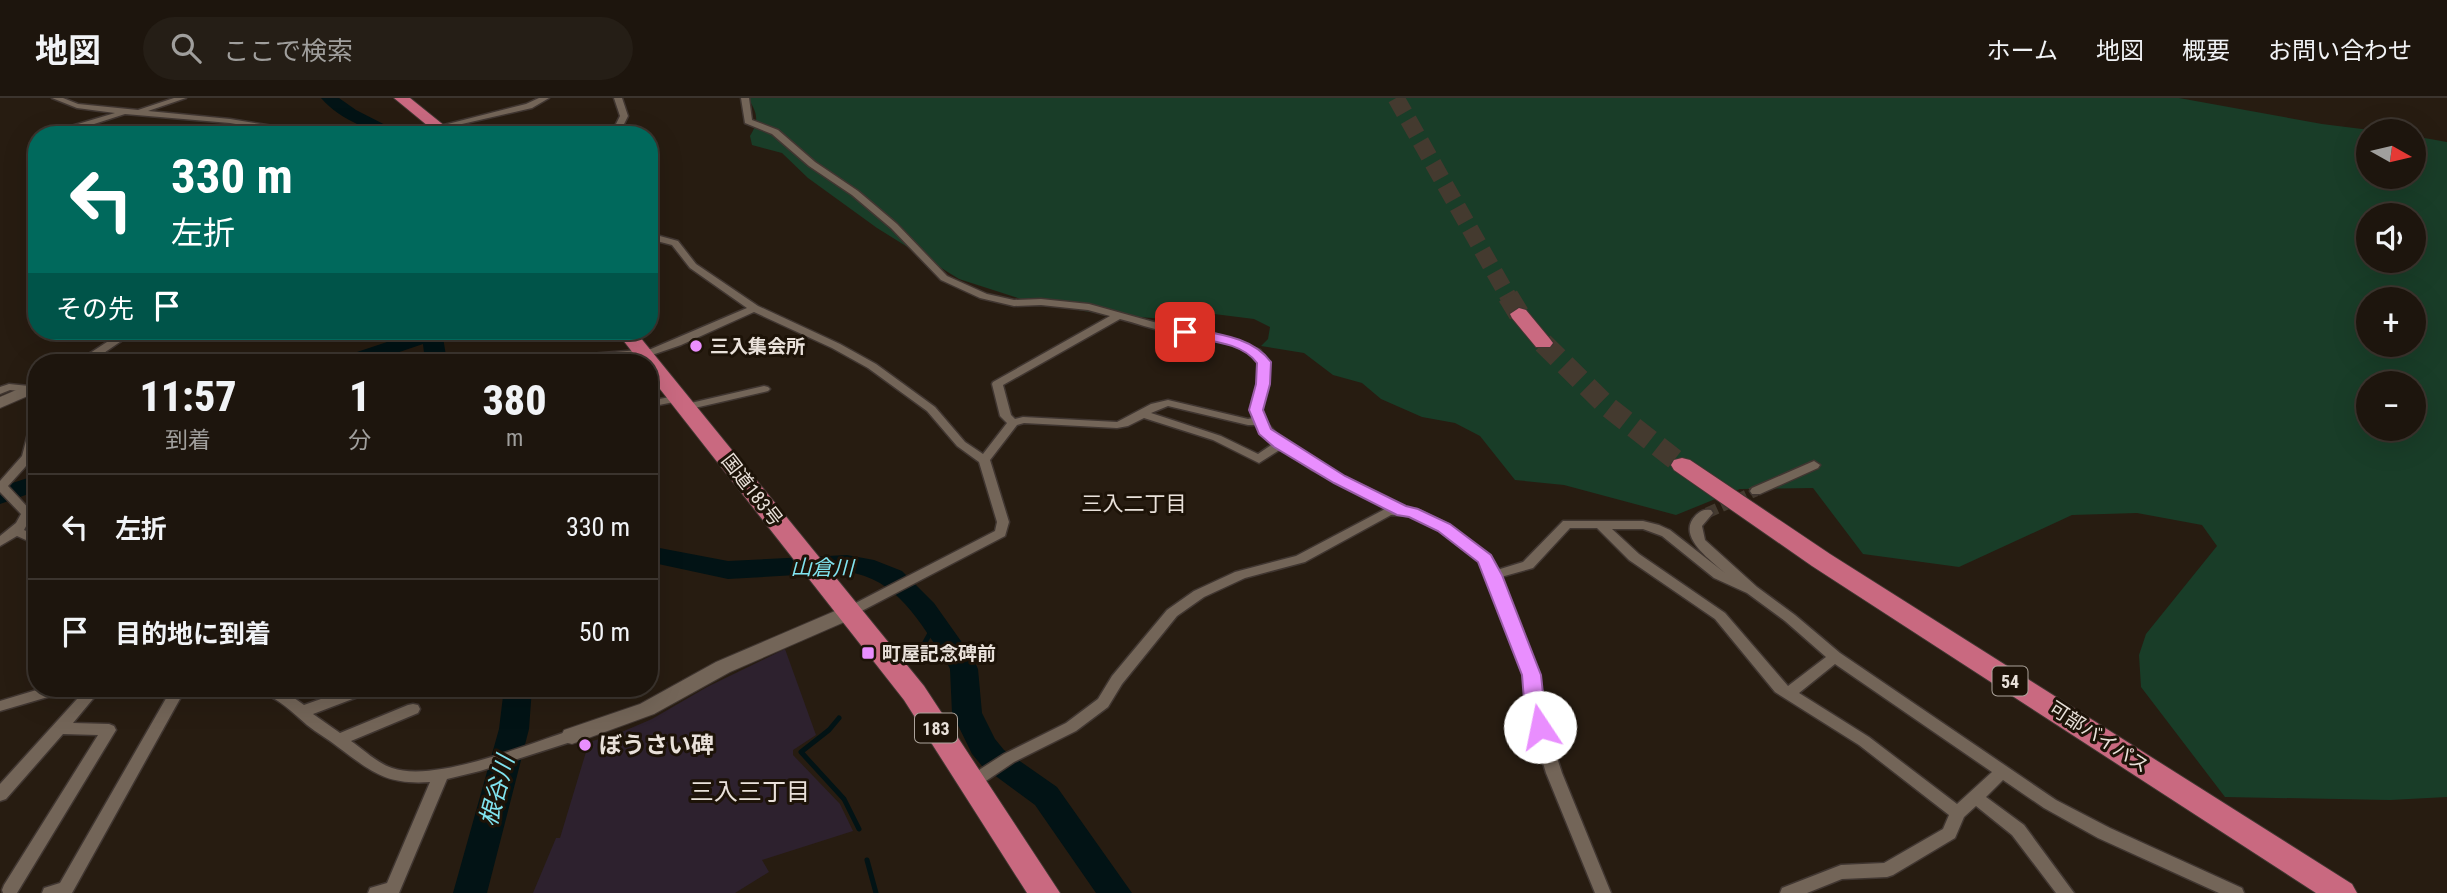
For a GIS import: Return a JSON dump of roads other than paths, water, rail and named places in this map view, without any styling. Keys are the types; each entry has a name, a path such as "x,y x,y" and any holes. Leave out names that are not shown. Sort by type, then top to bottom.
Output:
{"highway":[{"path":"401,98 439,126"},
{"path":"1519,314 1543,343"},
{"name":"国道183号","path":"632,340 642,352"},
{"name":"国道183号","path":"658,372 982,777 1044,893"},
{"name":"可部バイパス","path":"1682,465 1821,560 2341,893"}],"street":[{"path":"56,98 77,106 261,126"},
{"path":"83,126 182,98"},
{"path":"458,126 529,106 545,98"},
{"path":"618,98 624,116 619,126"},
{"path":"745,98 748,121 775,132 812,164 855,192 894,226 944,278 1014,303 1041,302 1089,307 1167,330 1207,334 1256,352 1264,362 1263,384 1256,410 1264,431 1280,444 1339,480 1403,511"},
{"path":"283,697 320,727 389,773 407,779 447,774 572,736 647,709 723,667 849,612 1001,533 1003,523 984,460 961,444 931,408 872,366 754,308 693,266 675,243 658,238"},
{"path":"618,354 652,352 677,344 754,308"},
{"path":"1013,422 1006,416 997,384 1118,316"},
{"path":"101,354 119,340"},
{"path":"0,391 9,387 28,387"},
{"path":"0,403 28,389"},
{"path":"658,403 764,389"},
{"path":"984,460 1013,422 1023,420 1117,425 1132,423 1159,404 1168,403 1248,422 1260,421"},
{"path":"1143,414 1217,438 1259,459 1280,444"},
{"path":"0,542 26,520 27,513 2,488 28,457"},
{"path":"1756,491 1814,465"},
{"path":"982,777 1009,758 1071,727 1103,703 1117,680 1172,613 1199,594 1240,575 1300,559 1382,514 1413,512 1444,527 1485,559 1494,575 1531,675 1535,712 1554,772 1603,893"},
{"path":"1707,513 1696,523 1695,532 1700,542 1752,590 1835,657 2050,804 2104,833 2236,893"},
{"path":"1494,575 1528,565 1567,524 1643,525 1666,533 1719,575 1752,590"},
{"path":"1602,526 1633,557 1720,616 1780,688 1864,741 1958,813"},
{"path":"16,531 28,537"},
{"path":"1789,693 1835,657"},
{"path":"0,706 30,697"},
{"path":"0,795 87,697"},
{"path":"60,891 174,697"},
{"path":"302,712 342,697"},
{"path":"341,739 413,709"},
{"path":"9,891 109,730 59,728"},
{"path":"1788,893 1841,872 1887,870 1949,833 1958,813 2003,771"},
{"path":"386,892 447,774"},
{"path":"1975,797 2018,831 2066,893"}],"waterway":[{"name":"根谷川","path":"329,98 350,113 378,126"},
{"path":"373,354 414,340"},
{"name":"根谷川","path":"433,340 435,354"},
{"path":"0,496 28,485"},
{"name":"山倉川","path":"658,556 728,570 847,564 865,566 892,577 924,609 959,658 964,669 967,713 983,746 993,758 1046,796 1115,893"},
{"path":"918,655 934,626"},
{"name":"根谷川","path":"470,893 514,729 517,697"},
{"path":"839,718 829,730 801,752 844,799 859,829"},
{"path":"867,860 876,893"}],"tunnel":[{"path":"1396,98 1509,298"},
{"path":"1508,296 1519,314"},
{"path":"1543,343 1608,407 1682,465"},
{"path":"1707,513 1756,491"}],"place":[{"name":"三入集会所","path":"696,346"},
{"name":"町屋記念碑前","path":"868,653"},
{"name":"ぼうさい碑","path":"585,745"}],"district":[{"name":"三入二丁目","path":"1134,504"},
{"name":"三入三丁目","path":"750,792"}]}
